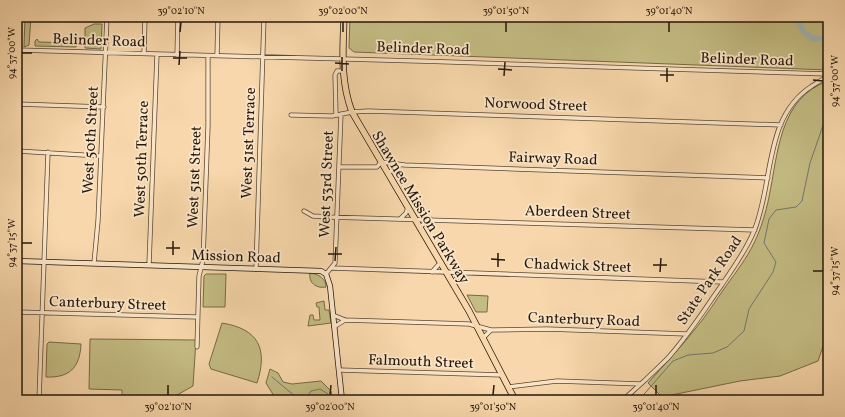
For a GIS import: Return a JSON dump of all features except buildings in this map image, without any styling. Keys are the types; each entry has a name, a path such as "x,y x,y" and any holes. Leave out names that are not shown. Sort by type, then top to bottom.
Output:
{"highway":[{"name":"Shawnee Mission Parkway","path":"344,17 342,71 346,96 352,112 453,283 515,400"}],"main road":[{"name":"Mission Road","path":"17,260 315,270 326,274"},
{"path":"326,274 330,286 342,400"}],"street":[{"name":"West 50th Street","path":"94,263 98,221 107,17"},
{"path":"144,54 145,17"},
{"path":"177,55 178,17"},
{"path":"217,56 218,17"},
{"name":"West 51st Terrace","path":"256,269 264,17"},
{"name":"Belinder Road","path":"17,50 263,58 480,61 828,74"},
{"name":"West 50th Terrace","path":"149,265 157,54"},
{"name":"West 51st Street","path":"197,347 198,276 203,260 208,126 208,56"},
{"name":"West 53rd Street","path":"332,268 335,263 339,167 339,114 335,75 337,71 342,71"},
{"name":"State Park Road","path":"623,400 668,358 687,334 743,254 755,230 763,205 773,147 781,125 788,111 798,97 828,77"},
{"path":"17,104 104,107"},
{"name":"Norwood Street","path":"291,115 339,114 352,112 781,125"},
{"path":"17,151 100,156"},
{"path":"39,400 48,152"},
{"name":"Fairway Road","path":"339,167 377,167 381,162 400,165 768,178"},
{"path":"388,173 400,165"},
{"path":"400,218 406,213 408,208"},
{"name":"Aberdeen Street","path":"304,211 313,216 755,230"},
{"path":"420,227 430,219"},
{"path":"431,272 441,262"},
{"path":"326,274 332,268"},
{"name":"Chadwick Street","path":"332,268 723,282"},
{"path":"453,283 461,273"},
{"name":"Canterbury Street","path":"17,312 197,317"},
{"path":"333,315 345,320 476,325 491,330 483,338"},
{"path":"334,327 345,320"},
{"name":"Canterbury Road","path":"491,330 546,328 687,334"},
{"name":"Falmouth Street","path":"339,370 502,375"},
{"path":"508,387 557,381 641,384"}],"shaded area":[{"path":"25,17 31,17 29,45 24,47"},
{"path":"350,17 828,17 828,70 354,52 349,48"},
{"path":"94,24 102,24 101,49 85,48 85,28"},
{"path":"37,39 39,42 73,43 74,40 76,42 76,47 35,46 35,41"},
{"path":"828,81 828,332 818,361 780,376 740,381 662,397 648,383 700,323 748,254 757,238 765,214 779,146 790,114 799,100 812,89"},
{"path":"310,273 321,277 326,284 326,287 316,286 310,280"},
{"path":"206,274 226,274 225,307 203,307 204,276"},
{"path":"467,295 488,296 487,312 476,312"},
{"path":"324,301 325,310 329,310 331,323 308,326 310,315 313,315 314,320 320,320 319,307 317,307 316,303"},
{"path":"222,323 245,330 258,342 261,351 261,360 257,383 211,369 209,364"},
{"path":"90,339 196,340 193,386 177,395 177,400 122,400 122,390 89,389"},
{"path":"49,342 81,344 76,365 72,370 61,376 46,377 47,344"},
{"path":"270,369 278,373 283,382 292,384 321,381 331,391 333,400 266,400 274,396 266,383"}],"waterway":[{"path":"796,17 804,32 813,39 828,38"},
{"path":"639,400 673,361 688,355 713,353 727,347 744,331 749,309 773,272 776,262 764,243 769,219 776,210 796,207 802,201 810,163 828,111"},
{"path":"272,377 296,397 306,398 311,391 320,389 328,394 327,400"}]}
